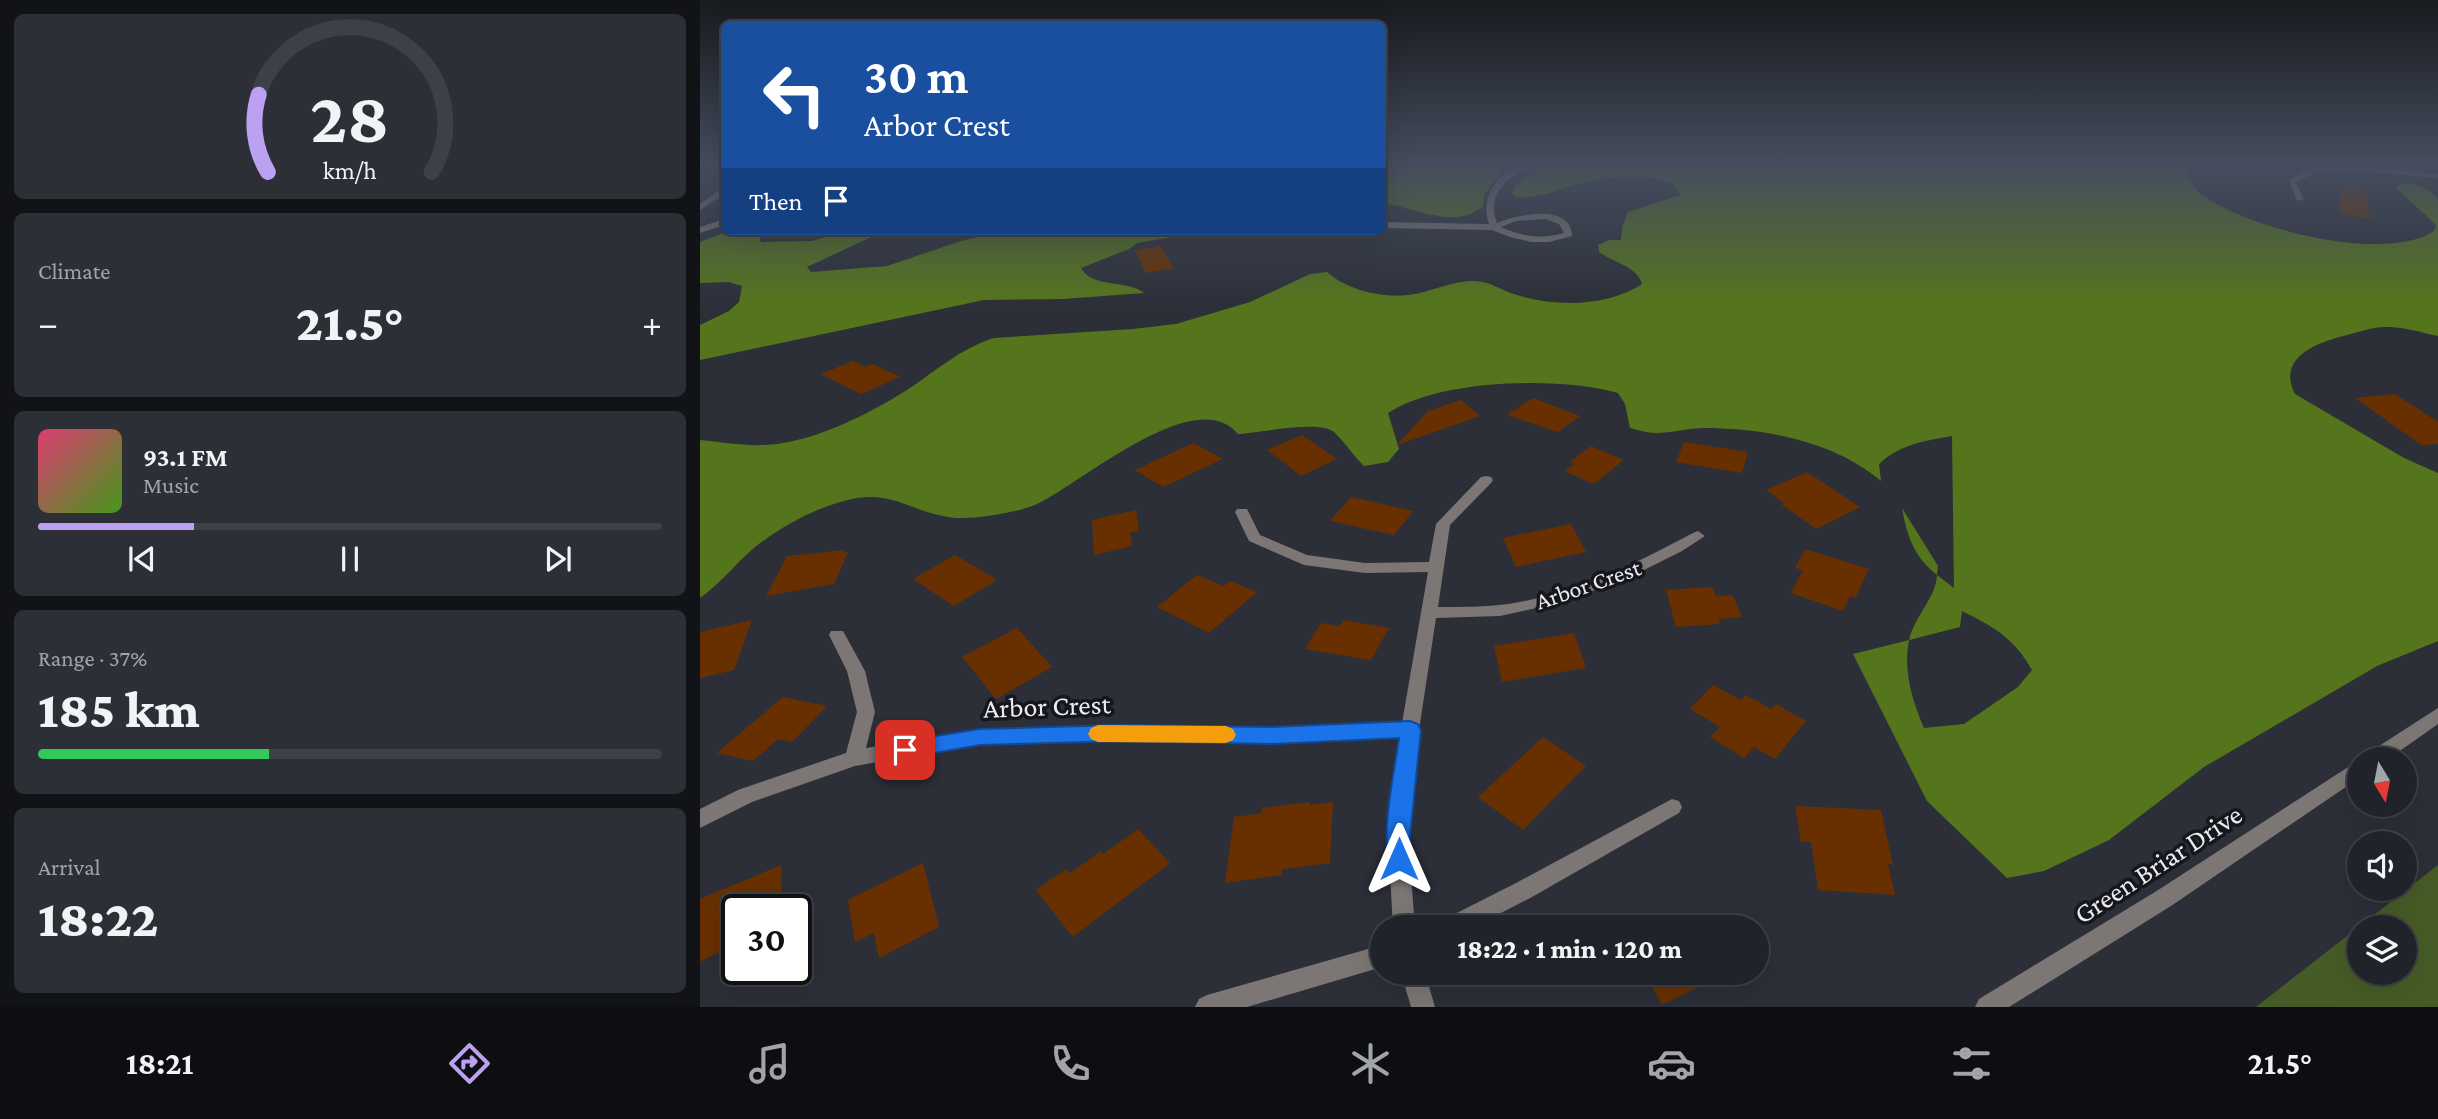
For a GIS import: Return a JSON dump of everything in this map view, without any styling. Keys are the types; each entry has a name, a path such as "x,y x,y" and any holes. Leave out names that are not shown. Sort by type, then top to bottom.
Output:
{"street":[{"path":"1386,225 1494,227 1514,219 1540,216 1556,218 1565,224 1569,234 1551,240 1531,241 1515,238 1494,227 1488,212"},
{"path":"700,230 721,223"},
{"path":"1403,915 1398,836 1410,730 1443,524 1486,480"},
{"path":"1242,512 1254,538 1304,560 1365,568 1436,567"},
{"name":"Arbor Crest","path":"1429,613 1510,609 1557,598 1654,561 1699,536"},
{"path":"837,635 856,671 866,712 854,758"},
{"path":"2391,747 2438,715"},
{"name":"Arbor Crest","path":"700,819 745,796 854,758 980,737 1118,733 1272,735 1410,730"},
{"name":"Green Briar Drive","path":"1987,1007 2163,899 2347,776"},
{"path":"1475,915 1672,807"},
{"path":"1207,1007 1370,959"},
{"path":"1417,985 1423,1007"}],"green space":[{"path":"1422,212 1474,212 1460,217"},
{"path":"1628,212 2233,212 2316,238 2383,244 2411,240 2434,231 2436,226 2422,212 2438,212 2438,336 2404,328 2384,327 2339,337 2315,346 2296,360 2291,369 2290,381 2295,394 2404,458 2438,473 2438,641 2377,666 2204,767 2109,840 2044,871 2007,878 1927,801 1853,654 1909,640 1915,623 1933,592 1937,575 1954,588 1952,436 1913,444 1887,457 1879,464 1881,481 1842,456 1774,434 1704,428 1653,433 1630,428 1625,404 1618,393 1565,384 1468,387 1410,402 1388,413 1399,449 1388,462 1364,466 1339,437 1328,429 1304,427 1238,434 1219,421 1195,420 1167,428 1138,442 1037,504 1006,513 956,518 893,500 868,497 834,504 793,522 764,540 700,598 700,440 764,445 800,439 839,426 875,409 960,354 994,338 1176,324 1250,302 1310,274 1327,272 1344,284 1376,294 1408,295 1459,282 1476,281 1548,302 1597,301 1628,292 1642,284 1636,273 1599,252 1598,245 1609,240 1621,240","holes":["1962,611 1984,622 2010,641 2032,670 2018,687 1964,724 1924,728 1910,685 1907,663 1909,640 1960,627"]},
{"path":"721,234 762,235 759,237 761,242 812,241 832,235 875,235 807,267 811,272 887,266 986,235 1184,235 1137,243 1129,249 1081,268 1093,279 1129,286 1144,293 1063,299 984,300 700,360 700,325 729,311 739,302 742,286 729,282 700,283 700,242"},
{"path":"1902,508 1938,566 1937,575 1917,553 1906,528"},
{"path":"2438,865 2438,1007 2256,1007 2347,936 2347,985 2417,985 2417,915 2374,915 2392,901 2417,901 2417,881"}],"building":[{"path":"2339,212 2369,212 2369,219"},
{"path":"1161,246 1174,268 1146,273 1135,250"},
{"path":"853,361 865,367 873,364 900,377 861,394 821,374"},
{"path":"2395,394 2438,422 2438,444 2421,445 2355,398"},
{"path":"1533,398 1580,416 1558,432 1507,415"},
{"path":"1461,400 1480,416 1397,445 1428,411"},
{"path":"1302,435 1337,459 1301,476 1267,450"},
{"path":"1684,442 1748,452 1742,473 1676,462"},
{"path":"1193,443 1223,459 1163,487 1135,470"},
{"path":"1591,446 1624,460 1594,484 1564,471 1574,464 1570,462"},
{"path":"1807,472 1860,507 1816,529 1766,490"},
{"path":"1351,497 1413,511 1394,535 1330,521"},
{"path":"1136,510 1139,531 1130,533 1132,546 1094,555 1092,520"},
{"path":"1571,524 1586,552 1516,567 1503,538"},
{"path":"1805,549 1869,569 1855,598 1850,596 1843,611 1791,593 1803,570 1795,568"},
{"path":"844,550 842,553 848,552 834,584 766,596 787,556"},
{"path":"955,555 997,580 954,606 913,579"},
{"path":"1197,575 1224,586 1230,581 1257,592 1209,633 1157,607"},
{"path":"1712,587 1716,596 1733,595 1742,617 1719,619 1720,624 1676,627 1666,590"},
{"path":"752,620 734,670 700,678 700,632"},
{"path":"1343,620 1389,628 1371,660 1305,649 1321,623 1339,626"},
{"path":"1017,628 1052,667 996,699 962,657"},
{"path":"1574,633 1586,668 1502,682 1494,646"},
{"path":"1713,685 1741,700 1746,695 1771,709 1776,704 1806,721 1775,759 1754,747 1744,758 1710,737 1720,727 1690,709"},
{"path":"783,697 827,706 792,742 778,739 753,761 717,753"},
{"path":"1543,737 1586,766 1523,830 1478,797"},
{"path":"1310,802 1310,805 1333,802 1330,863 1282,869 1281,875 1225,883 1234,817 1262,813 1262,808"},
{"path":"1795,806 1881,810 1893,865 1888,864 1895,895 1818,890 1811,842 1801,842"},
{"path":"1138,829 1170,863 1073,937 1036,890 1066,869 1070,873 1101,851 1103,854"},
{"path":"923,863 939,927 879,958 874,933 855,942 848,900"},
{"path":"781,865 782,894 721,894 721,951 700,962 700,899"},
{"path":"1651,985 1703,985 1662,1005"}],"slow traffic":[{"path":"1098,734 1226,735"}],"route":[{"path":"905,750 980,737 1118,733 1272,735 1410,730 1398,836 1399,859"}]}
